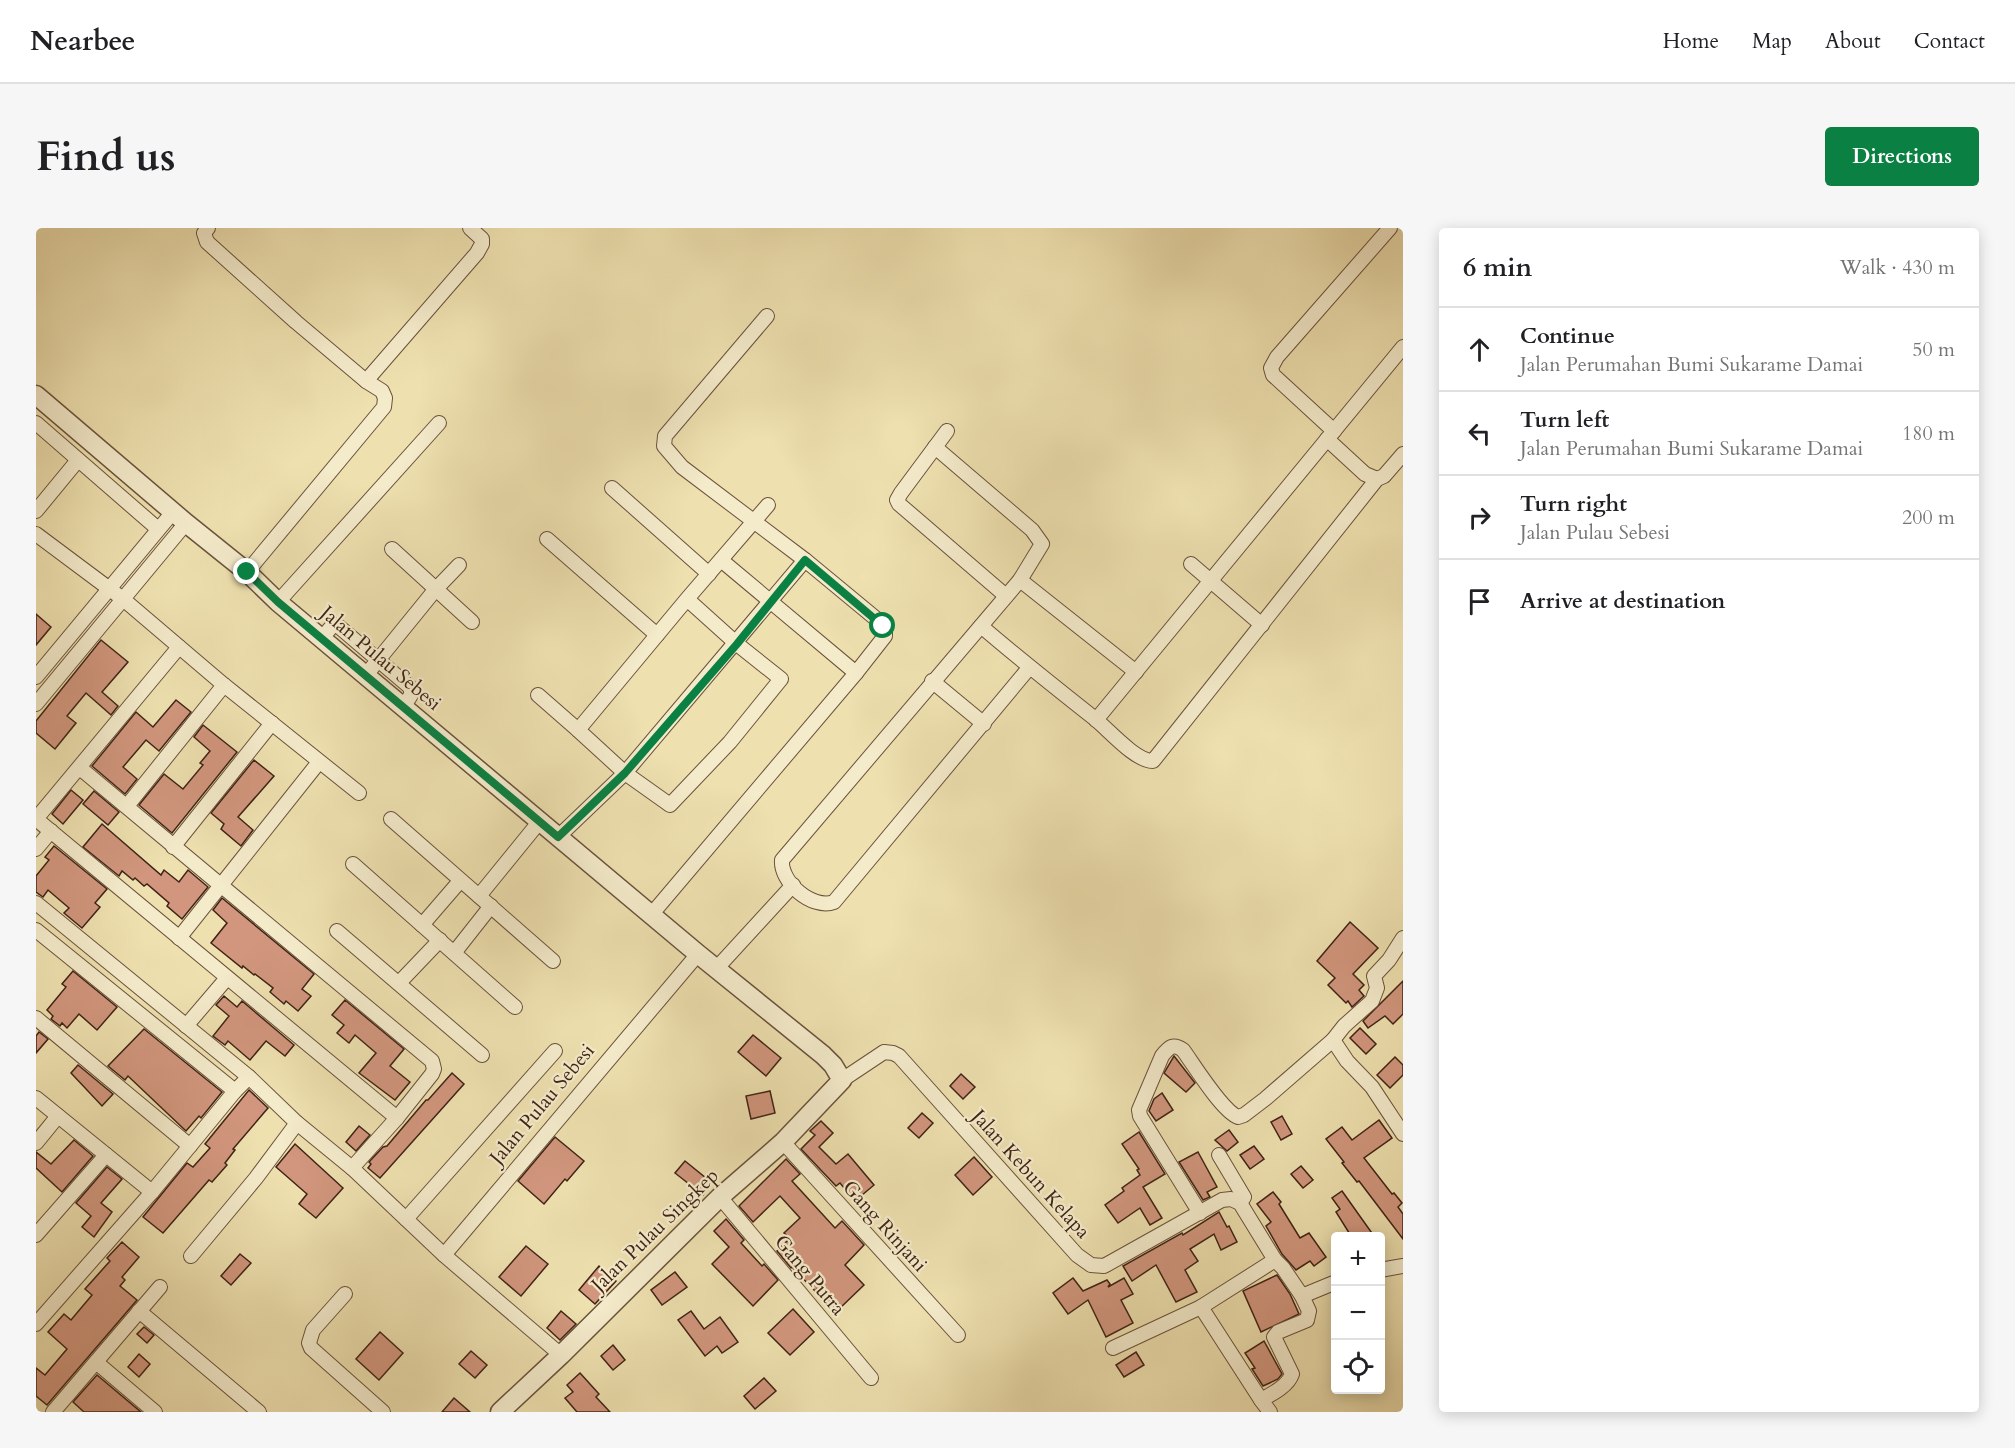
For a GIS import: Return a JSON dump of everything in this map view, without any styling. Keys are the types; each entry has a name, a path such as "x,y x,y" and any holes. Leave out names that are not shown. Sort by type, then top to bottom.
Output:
{"street":[{"path":"193,228 207,233 207,242 287,314 382,392 385,398 384,407 247,572"},
{"path":"366,381 477,253 482,239 470,228"},
{"path":"1377,479 1365,474 1273,375 1272,368 1277,357 1390,228"},
{"path":"651,915 885,636 880,622 805,560 682,467 664,446 665,436 767,316"},
{"path":"1096,720 1403,347"},
{"name":"Jalan Pulau Sebesi","path":"36,395 247,572 278,602 651,915 829,1059 842,1080"},
{"path":"36,423 158,529"},
{"path":"278,602 439,423"},
{"path":"947,431 897,500 1006,596"},
{"path":"36,511 75,458 86,438"},
{"path":"935,447 1032,530 1040,538 1042,544 1020,580 782,860 783,872 793,885 811,901 825,904 834,902 1029,668"},
{"path":"981,626 1107,731 1142,758 1153,761 1377,479 1384,476 1403,454"},
{"path":"612,488 709,574"},
{"path":"578,730 768,505"},
{"path":"36,677 158,529 179,517"},
{"path":"36,704 123,599 179,517"},
{"path":"547,539 657,635"},
{"path":"39,541 123,599 224,685 359,793"},
{"path":"392,549 472,622"},
{"path":"721,560 856,673"},
{"path":"558,837 625,773 737,644 805,560"},
{"path":"366,675 459,564"},
{"path":"1191,564 1262,625"},
{"path":"1020,580 1136,672"},
{"path":"538,695 625,773 670,805 730,742 781,679 737,644 687,599"},
{"path":"322,638 333,625 338,625 412,692 404,706"},
{"path":"179,647 36,819 397,1118"},
{"path":"932,681 984,724"},
{"path":"127,806 224,685"},
{"path":"172,847 272,723"},
{"path":"179,938 319,762"},
{"path":"80,768 172,847 432,1061 434,1069 432,1074 397,1118 352,1168"},
{"path":"391,819 553,961"},
{"path":"479,896 540,821"},
{"path":"36,849 51,831"},
{"path":"353,864 515,1007"},
{"path":"422,925 460,881"},
{"path":"717,969 793,885"},
{"path":"36,903 249,1077 297,1123 352,1168 444,1255 561,1355"},
{"path":"454,953 491,906"},
{"path":"36,930 235,1091"},
{"path":"337,931 482,1055"},
{"path":"1200,1213 1140,1116 1139,1110 1162,1056 1171,1046 1178,1046 1232,1115 1238,1117 1244,1115 1333,1040 1344,1026 1372,1001 1377,988 1374,976 1389,960 1403,938"},
{"path":"399,983 440,940"},
{"name":"Jalan Pulau Sebesi","path":"444,1255 698,954"},
{"path":"186,1026 227,978"},
{"path":"36,1018 190,1146"},
{"path":"1333,1040 1347,1062 1372,1087 1403,1134"},
{"path":"406,1219 555,1051"},
{"name":"Jalan Kebun Kelapa","path":"842,1080 884,1052 899,1056 1077,1256 1091,1265 1104,1266 1222,1200 1231,1199 1240,1203"},
{"path":"36,1324 153,1192 249,1077"},
{"name":"Jalan Pulau Singkep","path":"500,1412 561,1355 720,1197 783,1142 842,1080"},
{"path":"36,1098 153,1192"},
{"path":"36,1143 58,1116"},
{"path":"191,1256 256,1178 297,1123"},
{"name":"Gang Rinjani","path":"783,1142 958,1335"},
{"path":"37,1233 106,1155"},
{"path":"1220,1155 1244,1197 1240,1203 1275,1260 1302,1296 1309,1311 1307,1320 1274,1336 1292,1376 1261,1400"},
{"name":"Gang Putra","path":"720,1197 871,1378"},
{"path":"1113,1348 1201,1307 1275,1260"},
{"path":"1385,1269 1403,1266"},
{"path":"1302,1296 1331,1284"},
{"path":"56,1411 160,1287"},
{"path":"345,1294 314,1330 309,1343 311,1348 383,1412"},
{"path":"1201,1307 1270,1412"},
{"path":"140,1311 259,1412"},
{"path":"96,1362 155,1412"}],"building":[{"path":"36,614 51,627 36,645"},
{"path":"101,640 128,662 102,692 118,706 111,715 86,693 67,716 76,723 55,749 36,733 36,721"},
{"path":"176,700 191,712 159,751 146,740 123,767 137,779 125,794 92,766 136,712 153,727"},
{"path":"203,725 237,752 172,833 139,805 164,774 183,789 203,765 200,763 210,751 194,737"},
{"path":"254,760 274,776 238,817 253,830 241,846 221,829 224,824 211,813"},
{"path":"71,790 83,800 63,824 52,814"},
{"path":"94,791 119,812 108,825 83,804"},
{"path":"102,824 161,875 164,870 179,882 188,870 208,887 182,919 167,906 169,903 147,884 144,886 122,871 119,876 83,847"},
{"path":"54,846 107,889 95,903 100,907 82,928 64,913 69,908 48,890 43,897 36,892 36,876 49,860 45,857"},
{"path":"222,898 314,974 302,989 311,996 298,1011 286,1001 284,1004 270,992 273,988 243,966 242,968 211,943 227,923 213,910"},
{"path":"1350,922 1378,948 1353,974 1364,985 1359,990 1364,996 1352,1007 1328,985 1335,978 1317,961"},
{"path":"73,971 117,1007 97,1030 79,1014 67,1028 62,1023 60,1026 51,1019 53,1016 47,1010 66,987 62,984"},
{"path":"1403,981 1403,1014 1393,1024 1385,1016 1368,1028 1363,1021"},
{"path":"224,996 237,1007 242,1001 294,1045 285,1056 266,1041 250,1060 228,1041 225,1045 213,1036 229,1016 216,1005"},
{"path":"345,1000 404,1049 390,1066 410,1082 395,1100 359,1073 376,1053 355,1035 349,1043 337,1033 344,1025 332,1015"},
{"path":"1360,1028 1376,1044 1366,1054 1350,1038"},
{"path":"144,1029 222,1092 201,1118 199,1116 186,1131 128,1076 125,1080 108,1066"},
{"path":"39,1032 48,1039 36,1053 36,1036"},
{"path":"753,1035 781,1058 766,1076 738,1052"},
{"path":"1174,1056 1195,1083 1186,1092 1164,1073"},
{"path":"1395,1057 1403,1065 1403,1075 1390,1088 1377,1075"},
{"path":"78,1065 113,1094 102,1106 71,1073"},
{"path":"452,1073 464,1084 380,1178 368,1168 371,1164 369,1162 383,1147 387,1146"},
{"path":"961,1074 975,1087 963,1099 950,1086"},
{"path":"249,1090 268,1108 233,1149 235,1150 225,1163 227,1165 212,1182 209,1180 163,1233 143,1217 187,1163 193,1167 210,1148 205,1144"},
{"path":"770,1091 775,1113 751,1119 746,1096"},
{"path":"1162,1093 1173,1110 1156,1121 1149,1111 1154,1099"},
{"path":"922,1113 933,1123 919,1138 908,1128"},
{"path":"1282,1116 1292,1134 1281,1140 1271,1122"},
{"path":"1379,1120 1392,1138 1364,1158 1392,1194 1394,1193 1402,1203 1398,1207 1403,1214 1403,1239 1359,1181 1357,1182 1342,1163 1344,1162 1326,1139 1342,1127 1352,1140"},
{"path":"821,1121 833,1133 819,1147 836,1164 848,1154 874,1185 855,1201 840,1183 836,1186 801,1149 815,1135 810,1131"},
{"path":"359,1126 370,1135 356,1151 346,1142"},
{"path":"1229,1130 1238,1142 1227,1151 1215,1140"},
{"path":"1139,1132 1165,1174 1143,1187 1162,1218 1150,1225 1140,1208 1118,1223 1105,1205 1124,1191 1122,1188 1140,1175 1137,1170 1139,1169 1122,1144"},
{"path":"555,1137 584,1161 544,1204 518,1181"},
{"path":"74,1140 93,1156 62,1192 36,1168 36,1152 51,1164"},
{"path":"295,1144 343,1188 316,1218 299,1204 307,1194 276,1167"},
{"path":"1254,1146 1264,1159 1250,1169 1240,1155"},
{"path":"1198,1152 1217,1187 1207,1192 1210,1197 1203,1200 1179,1162"},
{"path":"974,1157 992,1177 973,1195 955,1175"},
{"path":"786,1159 800,1174 792,1181 835,1228 842,1221 864,1245 845,1265 864,1285 838,1310 791,1268 777,1251 790,1238 784,1233 800,1218 780,1196 753,1222 739,1206"},
{"path":"685,1161 712,1183 703,1195 675,1173"},
{"path":"1301,1166 1313,1180 1303,1188 1291,1174"},
{"path":"107,1167 122,1179 101,1203 112,1212 94,1237 82,1227 91,1216 76,1203"},
{"path":"1342,1191 1371,1232 1348,1232 1336,1212 1340,1209 1332,1198"},
{"path":"1273,1192 1281,1202 1279,1204 1300,1238 1309,1233 1326,1257 1314,1266 1310,1261 1296,1270 1282,1254 1266,1226 1271,1222 1257,1204"},
{"path":"1219,1212 1237,1242 1221,1250 1214,1234 1190,1249 1198,1261 1185,1270 1197,1292 1176,1302 1156,1265 1132,1281 1123,1266 1182,1233 1183,1235"},
{"path":"726,1219 744,1240 741,1243 778,1280 753,1306 712,1264 729,1247 714,1231"},
{"path":"122,1242 139,1257 122,1277 125,1280 120,1286 137,1300 47,1405 36,1396 36,1368 45,1375 67,1349 48,1332 64,1314 71,1320 92,1295 85,1289 110,1261 107,1258"},
{"path":"526,1246 548,1264 521,1296 499,1277"},
{"path":"240,1254 251,1263 231,1285 221,1276"},
{"path":"599,1266 616,1281 595,1304 579,1290"},
{"path":"675,1272 687,1287 662,1305 651,1290"},
{"path":"1277,1275 1290,1294 1299,1314 1261,1332 1243,1291"},
{"path":"1073,1278 1083,1291 1107,1280 1110,1284 1108,1287 1124,1278 1133,1294 1121,1300 1133,1323 1106,1337 1088,1300 1068,1314 1053,1293"},
{"path":"793,1309 814,1332 790,1355 768,1333"},
{"path":"561,1311 576,1324 560,1340 547,1328"},
{"path":"691,1311 704,1329 720,1317 738,1342 722,1353 717,1346 705,1356 678,1320"},
{"path":"144,1327 154,1335 147,1343 137,1334"},
{"path":"380,1332 403,1353 379,1380 356,1359"},
{"path":"1264,1341 1282,1374 1278,1379 1263,1386 1245,1353"},
{"path":"613,1345 625,1360 613,1370 601,1356"},
{"path":"471,1351 487,1365 475,1378 459,1364"},
{"path":"1136,1352 1144,1365 1124,1377 1116,1365"},
{"path":"139,1354 150,1364 139,1377 128,1367"},
{"path":"580,1373 599,1394 596,1397 610,1412 577,1412 565,1398 573,1392 567,1385"},
{"path":"97,1375 141,1412 84,1412 73,1402"},
{"path":"764,1378 776,1391 755,1409 744,1396"},
{"path":"454,1398 470,1412 442,1412"}],"route":[{"path":"247,572 278,602 558,837 625,773 737,644 805,560 883,626"}]}
